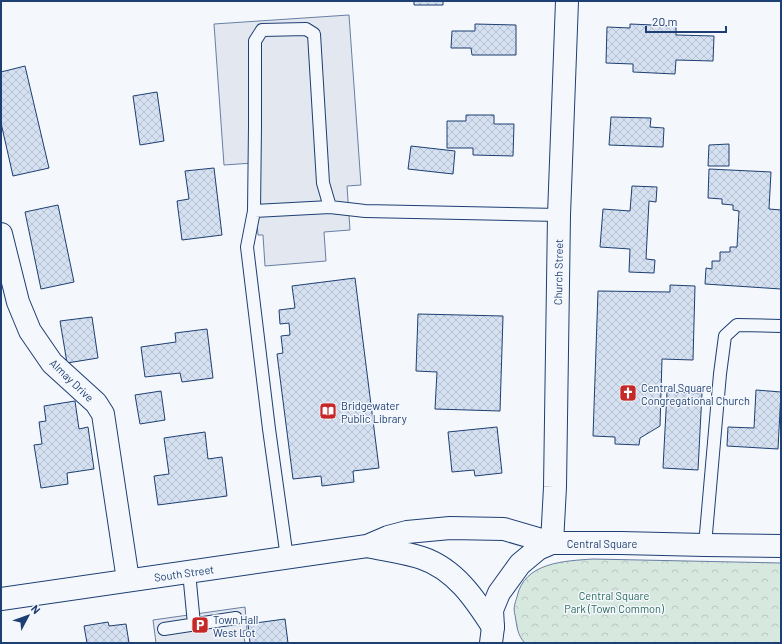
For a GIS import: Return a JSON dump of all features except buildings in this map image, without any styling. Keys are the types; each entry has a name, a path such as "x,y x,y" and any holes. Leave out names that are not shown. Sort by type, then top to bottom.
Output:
{"main road":[{"name":"Church Street","path":"552,543 555,487 559,214 567,1"},
{"name":"Almay Drive","path":"1,234 18,302 30,331 52,363 96,403 103,414 128,580"},
{"name":"South Street","path":"1,599 367,546 388,537 407,532 450,528 504,529 552,543"},
{"name":"Central Square","path":"496,639 492,610 499,593 520,564 538,549 552,543 621,542 781,546"},
{"name":"South Street","path":"367,546 423,558 437,565 461,583 473,597 496,639"}],"lane":[{"path":"287,558 269,429 247,247 254,211 256,126 255,41 262,30 306,29 314,34 323,183 330,207"},
{"path":"254,211 330,207 365,211 559,214"},
{"path":"705,545 720,374 725,336 737,325 781,326"},
{"path":"189,572 194,624"},
{"path":"164,629 236,618"}],"green space":[{"name":"Central Square Park (Town Common)","path":"593,559 781,563 781,643 525,643 520,637 514,612 521,585 537,570 547,566 570,561"}],"shaded area":[{"path":"349,15 361,185 347,186 350,230 324,232 326,261 265,266 263,235 258,235 253,163 224,165 214,24"},
{"name":"Town Hall West Lot","path":"245,607 247,630 243,631 245,643 156,643 153,620"}],"place":[{"name":"Central Square Congregational Church","path":"628,393"},
{"name":"Bridgewater Public Library","path":"328,411"},
{"name":"Town Hall West Lot","path":"200,625"}]}
